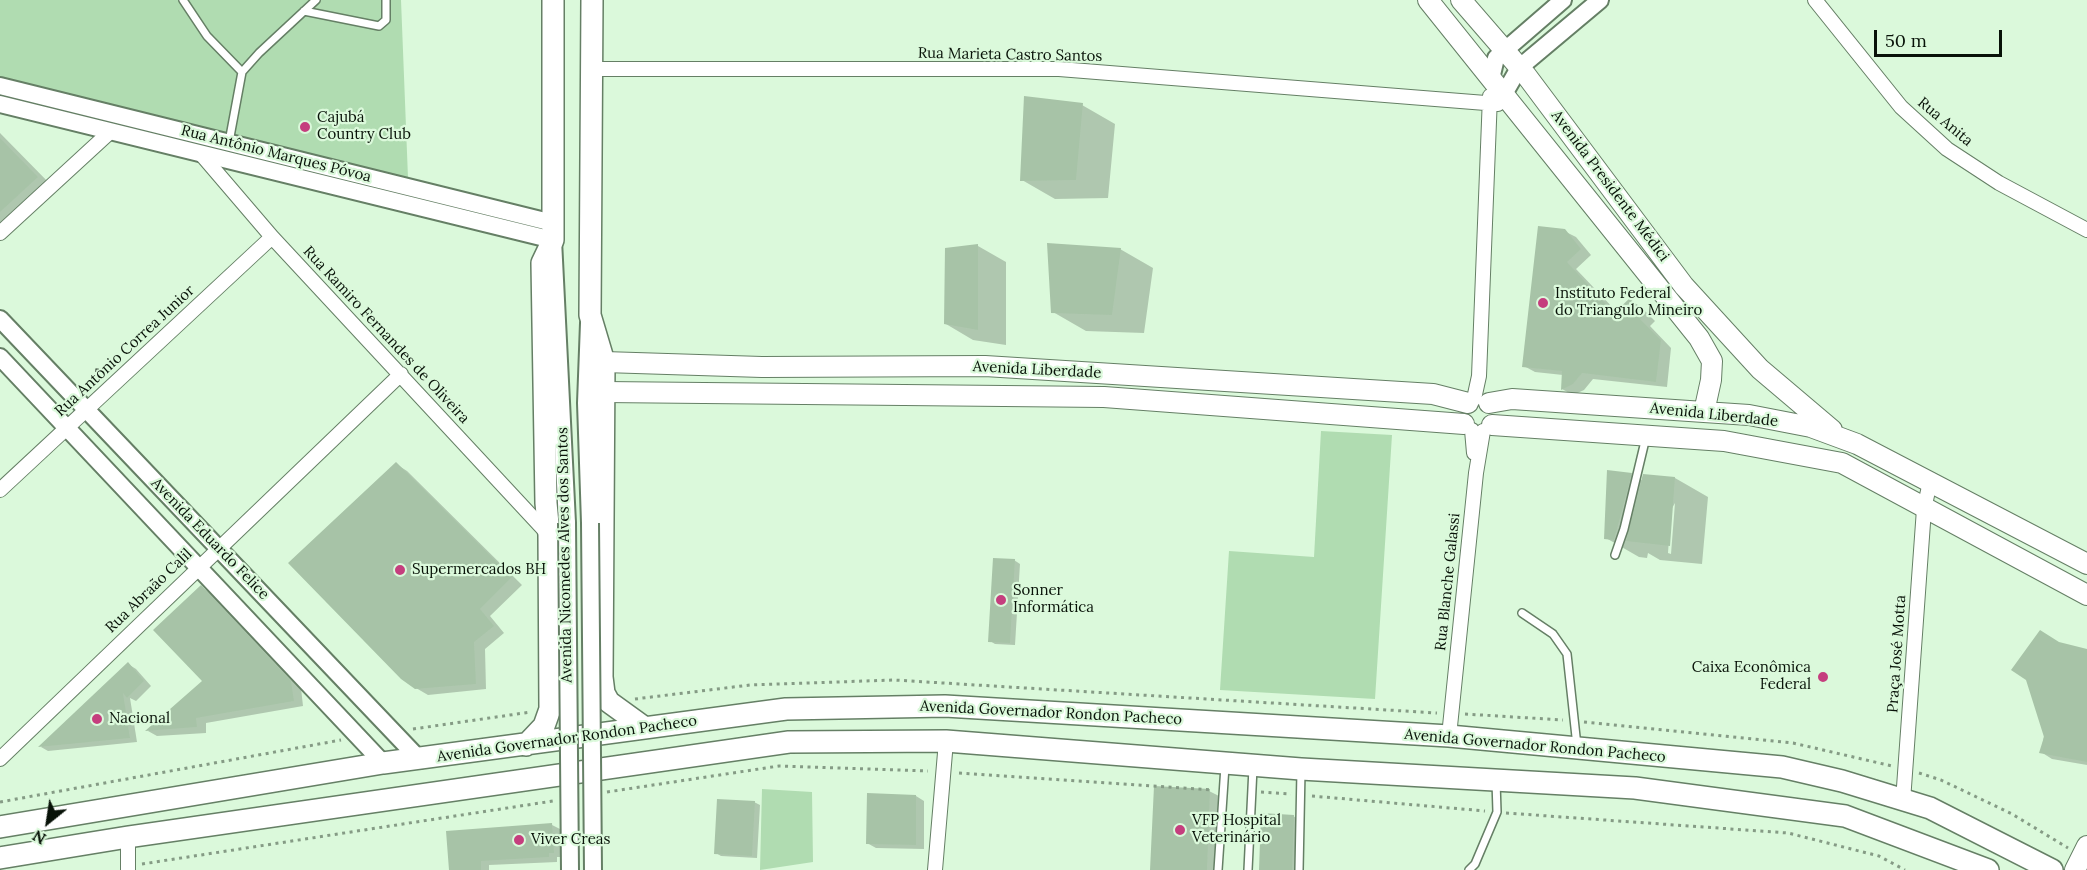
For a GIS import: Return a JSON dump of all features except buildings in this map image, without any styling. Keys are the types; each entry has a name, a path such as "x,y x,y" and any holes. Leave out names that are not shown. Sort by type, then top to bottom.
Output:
{"main road":[{"name":"Avenida Nicomedes Alves dos Santos","path":"526,745 544,726 550,709 549,536 546,503 542,263 553,232 553,0"},
{"name":"Avenida Nicomedes Alves dos Santos","path":"592,0 590,315 604,362 602,642 604,693 609,702 645,728"},
{"name":"Avenida Presidente Médici","path":"1428,0 1495,99 1700,338 1712,361 1711,380 1704,412"},
{"name":"Avenida Presidente Médici","path":"1461,0 1519,68 1684,286 1760,369 1843,439"},
{"name":"Avenida Liberdade","path":"604,362 762,367 985,366 1433,394 1479,401 1512,399 1749,416 1812,427 1843,439 2087,564"},
{"path":"924,366 925,395"},
{"name":"Avenida Liberdade","path":"604,392 1104,397 1478,428 1724,441 1842,463 2087,595"},
{"path":"1479,401 1495,410 1478,428 1463,412 1479,401"},
{"path":"550,639 555,652 562,659 575,665 586,660 602,642"},
{"name":"Avenida Governador Rondon Pacheco","path":"0,827 383,763 420,760 786,709 945,706 1449,736 1782,767 1842,781 1930,808 2052,870"},
{"path":"0,858 128,837 789,742 946,741 1301,769 1635,788 1845,816 1988,870"},
{"path":"2075,870 2087,846"}],"street":[{"path":"1479,401 1496,58 1563,0"},
{"path":"1495,99 1519,68 1600,0"},
{"name":"Rua Anita","path":"1815,0 1901,107 1947,149 1999,183 2087,230"},
{"name":"Rua Marieta Castro Santos","path":"592,69 1059,69 1495,99"},
{"name":"Rua Antônio Marques Póvoa","path":"0,86 229,143 553,232"},
{"name":"Rua Antônio Marques Póvoa","path":"0,104 201,154 553,232"},
{"path":"0,233 111,131"},
{"path":"201,154 208,150 220,150 229,143"},
{"name":"Rua Ramiro Fernandes de Oliveira","path":"201,154 272,237 549,536"},
{"name":"Avenida Nicomedes Alves dos Santos","path":"553,232 567,523 570,870"},
{"name":"Rua Antônio Correa Junior","path":"0,490 272,237"},
{"name":"Avenida Nicomedes Alves dos Santos","path":"590,315 586,403 590,523 593,870"},
{"name":"Avenida Eduardo Felice","path":"0,319 420,760"},
{"name":"Avenida Eduardo Felice","path":"0,357 383,763"},
{"name":"Rua Abraão Calil","path":"0,759 401,374"},
{"name":"Rua Blanche Galassi","path":"1449,736 1476,473 1478,428"},
{"name":"Praça José Motta","path":"1903,801 1924,509 1930,482"},
{"path":"296,671 317,652"},
{"path":"935,870 946,741"},
{"path":"128,837 128,868"}],"lane":[{"path":"183,0 207,36 242,72"},
{"path":"229,143 242,72 316,0"},
{"path":"304,11 379,26 386,20 386,0"},
{"path":"1615,555 1624,529 1646,437"},
{"path":"1522,613 1553,634 1567,654 1577,748"},
{"path":"1218,870 1226,763"},
{"path":"1248,870 1253,765"},
{"path":"1299,870 1301,769"},
{"path":"1469,870 1475,864 1497,813 1496,779"}],"path":[{"path":"606,793 779,766 943,772 1223,790"},
{"path":"1252,791 1497,813 1788,833 1879,856 1905,870"},
{"path":"128,868 560,800"}],"green space":[{"name":"Cajubá Country Club","path":"0,0 401,0 408,178 0,77"},
{"path":"1321,431 1392,435 1375,699 1220,690 1229,551 1314,557"},
{"path":"762,789 812,792 813,862 760,870"}],"place":[{"name":"Cajubá Country Club","path":"305,127"},
{"name":"Instituto Federal do Triangulo Mineiro","path":"1543,303"},
{"name":"Supermercados BH","path":"400,570"},
{"name":"Sonner Informática","path":"1001,600"},
{"name":"Caixa Econômica Federal","path":"1823,677"},
{"name":"Nacional","path":"97,719"},
{"name":"VFP Hospital Veterinário","path":"1180,830"},
{"name":"Viver Creas","path":"519,840"}]}
